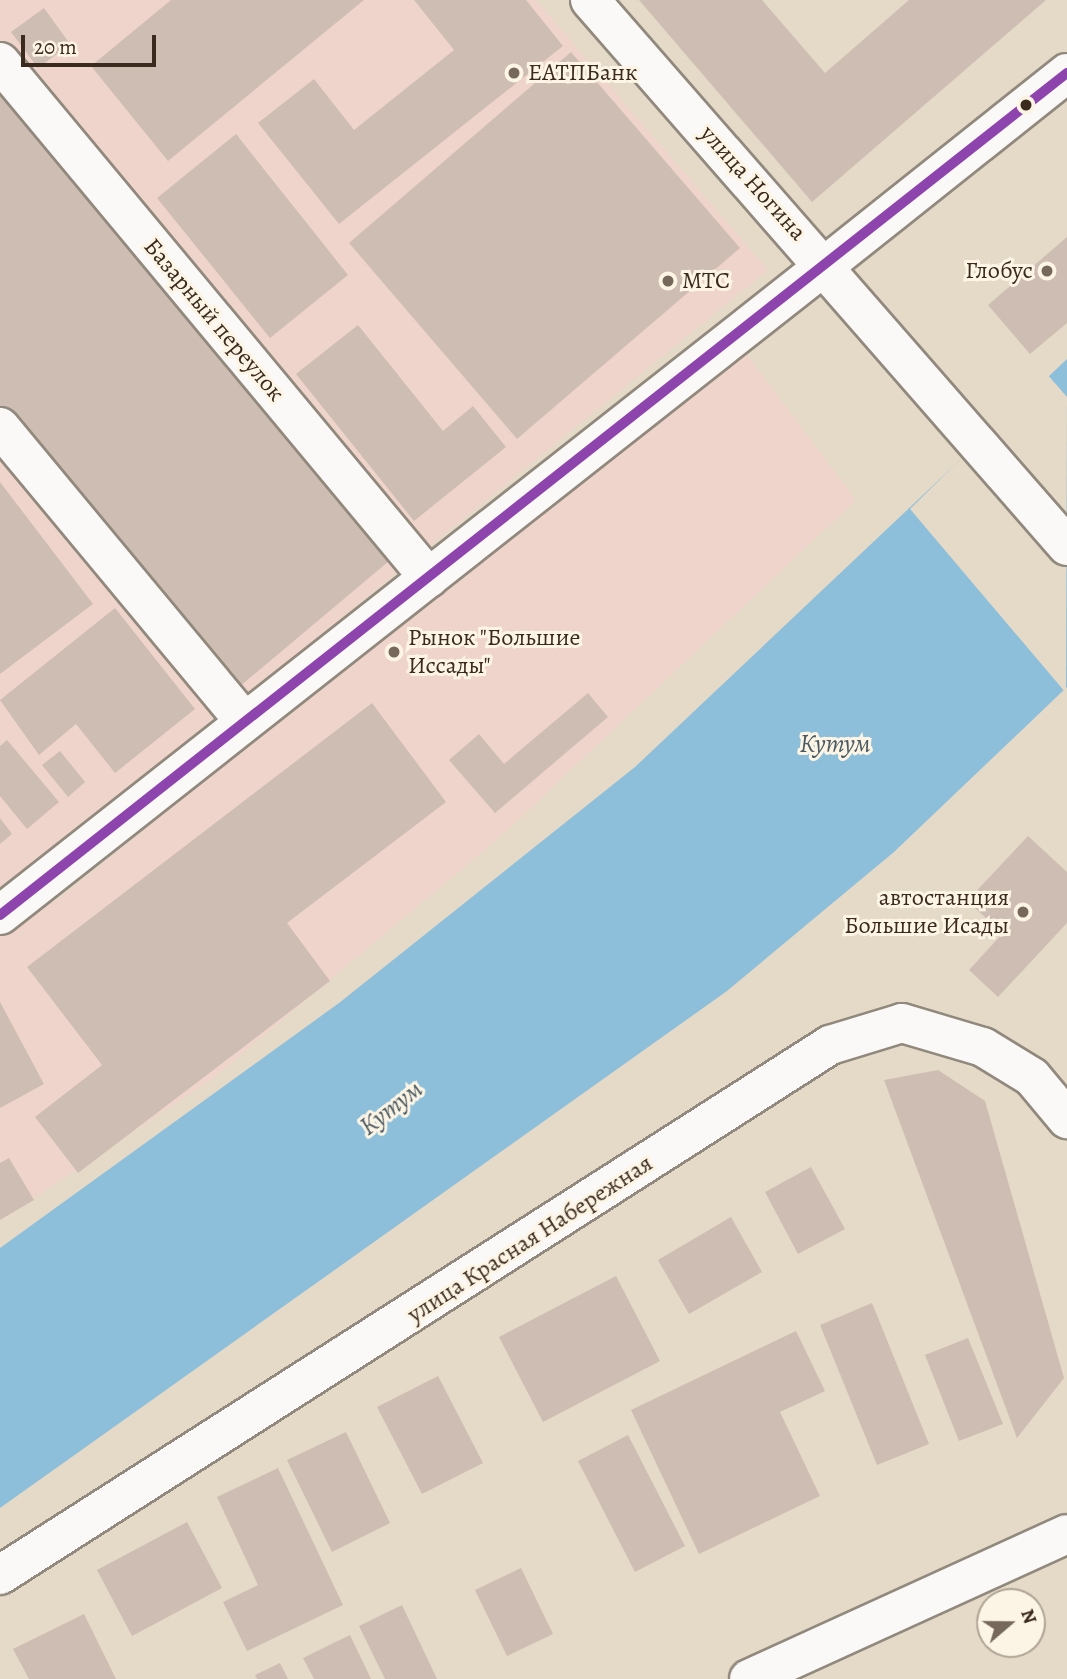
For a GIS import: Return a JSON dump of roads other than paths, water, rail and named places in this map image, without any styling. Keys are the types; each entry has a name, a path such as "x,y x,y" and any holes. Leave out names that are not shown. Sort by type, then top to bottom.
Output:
{"street":[{"name":"улица Ногина","path":"590,0 827,264 1067,546"},
{"name":"Базарный переулок","path":"0,62 429,578"},
{"path":"0,915 1067,73"},
{"path":"0,427 245,722"},
{"name":"улица Красная Набережная","path":"0,1575 830,1045 902,1023 983,1047 1032,1077 1067,1119"},
{"path":"750,1679 1067,1535"}],"water":[{"name":"Кутум","path":"1067,359 1067,687 894,852 727,991 0,1508 0,1248 339,1003 635,767"}],"place":[{"name":"ЕАТПБанк","path":"514,73"},
{"name":"Глобус","path":"1047,271"},
{"name":"МТС","path":"668,281"},
{"name":"Рынок \"Большие Иссады\"","path":"394,652"},
{"name":"автостанция Большие Исады","path":"1023,912"}]}
